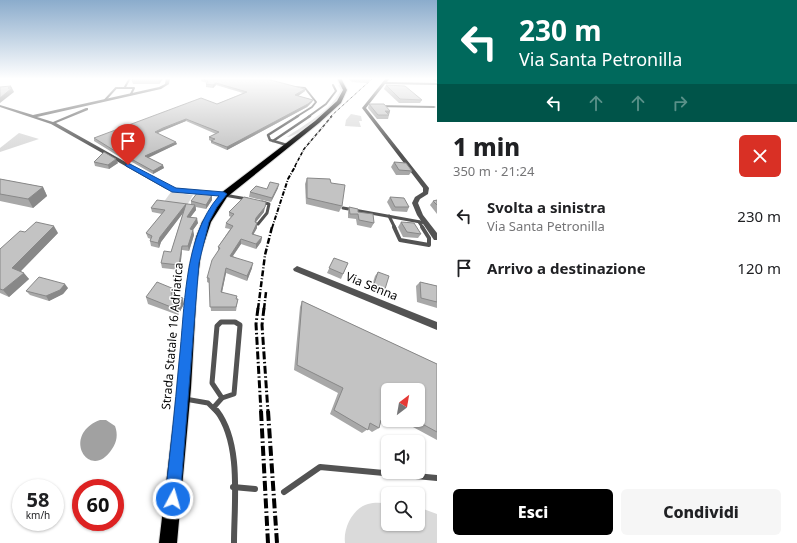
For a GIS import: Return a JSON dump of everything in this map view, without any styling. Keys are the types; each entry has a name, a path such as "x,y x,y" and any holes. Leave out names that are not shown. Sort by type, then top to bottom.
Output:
{"main road":[{"name":"Strada Statale 16 Adriatica","path":"168,543 182,405 190,290 194,263 205,222 214,206 224,194 287,145 337,103"}],"street":[{"path":"32,116 90,103"},
{"path":"53,123 97,103"},
{"path":"434,107 365,105 364,109 426,188 426,193 415,201 418,210 436,236"},
{"path":"0,106 53,123 168,188 183,191 224,194"},
{"path":"44,120 67,109"},
{"name":"Via Senna","path":"297,269 437,326"}],"lane":[{"path":"287,145 268,138 269,133 312,107 315,103"},
{"path":"273,141 327,103"},
{"path":"224,194 269,204 267,213 258,224"},
{"path":"343,208 426,223"},
{"path":"389,216 400,240 429,245 429,238 419,222"},
{"path":"214,407 222,398 234,394 240,325 235,322 221,322 217,326 212,383 222,398"},
{"path":"182,405 205,402 214,407 225,421 233,448 234,543"},
{"path":"284,492 320,467 437,478"},
{"path":"233,487 255,489"}],"shaded area":[{"path":"334,103 307,127 292,136 287,137 324,111 331,104"},
{"path":"351,114 361,116 362,121 359,121 361,127 345,126 346,120"},
{"path":"19,133 39,139 0,152 0,148"},
{"path":"171,192 193,195 186,207 163,203"},
{"path":"100,420 106,420 115,426 116,438 112,449 104,458 95,461 88,459 83,453 80,445 82,436 88,427"},
{"path":"370,503 381,503 381,531 425,531 425,510 437,514 437,543 345,543 347,525 350,519 363,506"}],"building":[{"path":"187,103 309,103 227,147 211,141 215,139 209,137 219,132 186,119 163,128 155,132 176,142 145,156 163,165 153,171 124,155 123,156 94,138"},
{"path":"369,104 384,104 390,111 385,111 389,115 378,115"},
{"path":"104,152 116,159 108,165 94,162"},
{"path":"394,162 406,163 412,171 399,170"},
{"path":"307,178 330,179 331,183 345,185 342,206 307,198"},
{"path":"0,179 43,187 28,199 0,194"},
{"path":"270,182 279,184 272,198 250,192 256,186 267,189"},
{"path":"198,192 212,195 206,205 191,201"},
{"path":"244,197 266,202 265,207 256,218 255,222 257,223 252,234 262,237 256,244 241,239 230,256 253,263 247,276 226,268 221,292 237,296 236,299 238,299 236,307 210,307 209,278 207,278 212,260 220,248 218,247 233,226 226,223 234,214 229,212"},
{"path":"390,197 404,198 409,207 395,207"},
{"path":"157,200 195,205 187,217 197,218 190,229 193,230 188,246 182,246 179,265 161,263 164,251 171,252 186,204 160,237 158,243 150,241 152,236 146,233 165,210 151,208"},
{"path":"349,207 358,209 358,212 373,214 374,223 359,220 358,214 350,214"},
{"path":"36,222 54,226 12,268 24,273 3,290 0,289 0,249 20,231 25,232"},
{"path":"401,222 414,223 421,234 407,232"},
{"path":"334,258 348,263 343,274 329,268"},
{"path":"378,272 389,276 385,289 374,284"},
{"path":"39,277 65,284 60,290 46,296 26,291"},
{"path":"157,282 174,289 171,294 183,298 176,309 146,297"},
{"path":"420,282 437,286 437,302 421,298"},
{"path":"302,301 437,364 437,432 425,425 425,383 381,383 381,420 379,428 370,423 368,430 334,410 343,388 297,365"}],"railway":[{"path":"330,117 345,103"},
{"path":"295,166 304,149 332,116"},
{"path":"272,228 288,179 296,165"},
{"path":"258,309 265,255 272,227"},
{"path":"264,309 266,292"},
{"path":"258,308 256,324 261,412"},
{"path":"264,308 262,325 268,412"},
{"path":"261,411 268,543"},
{"path":"268,411 277,543"}],"route":[{"path":"128,165 168,188 183,191 224,194 214,206 205,222 194,263 190,290 183,399 173,499"}]}
